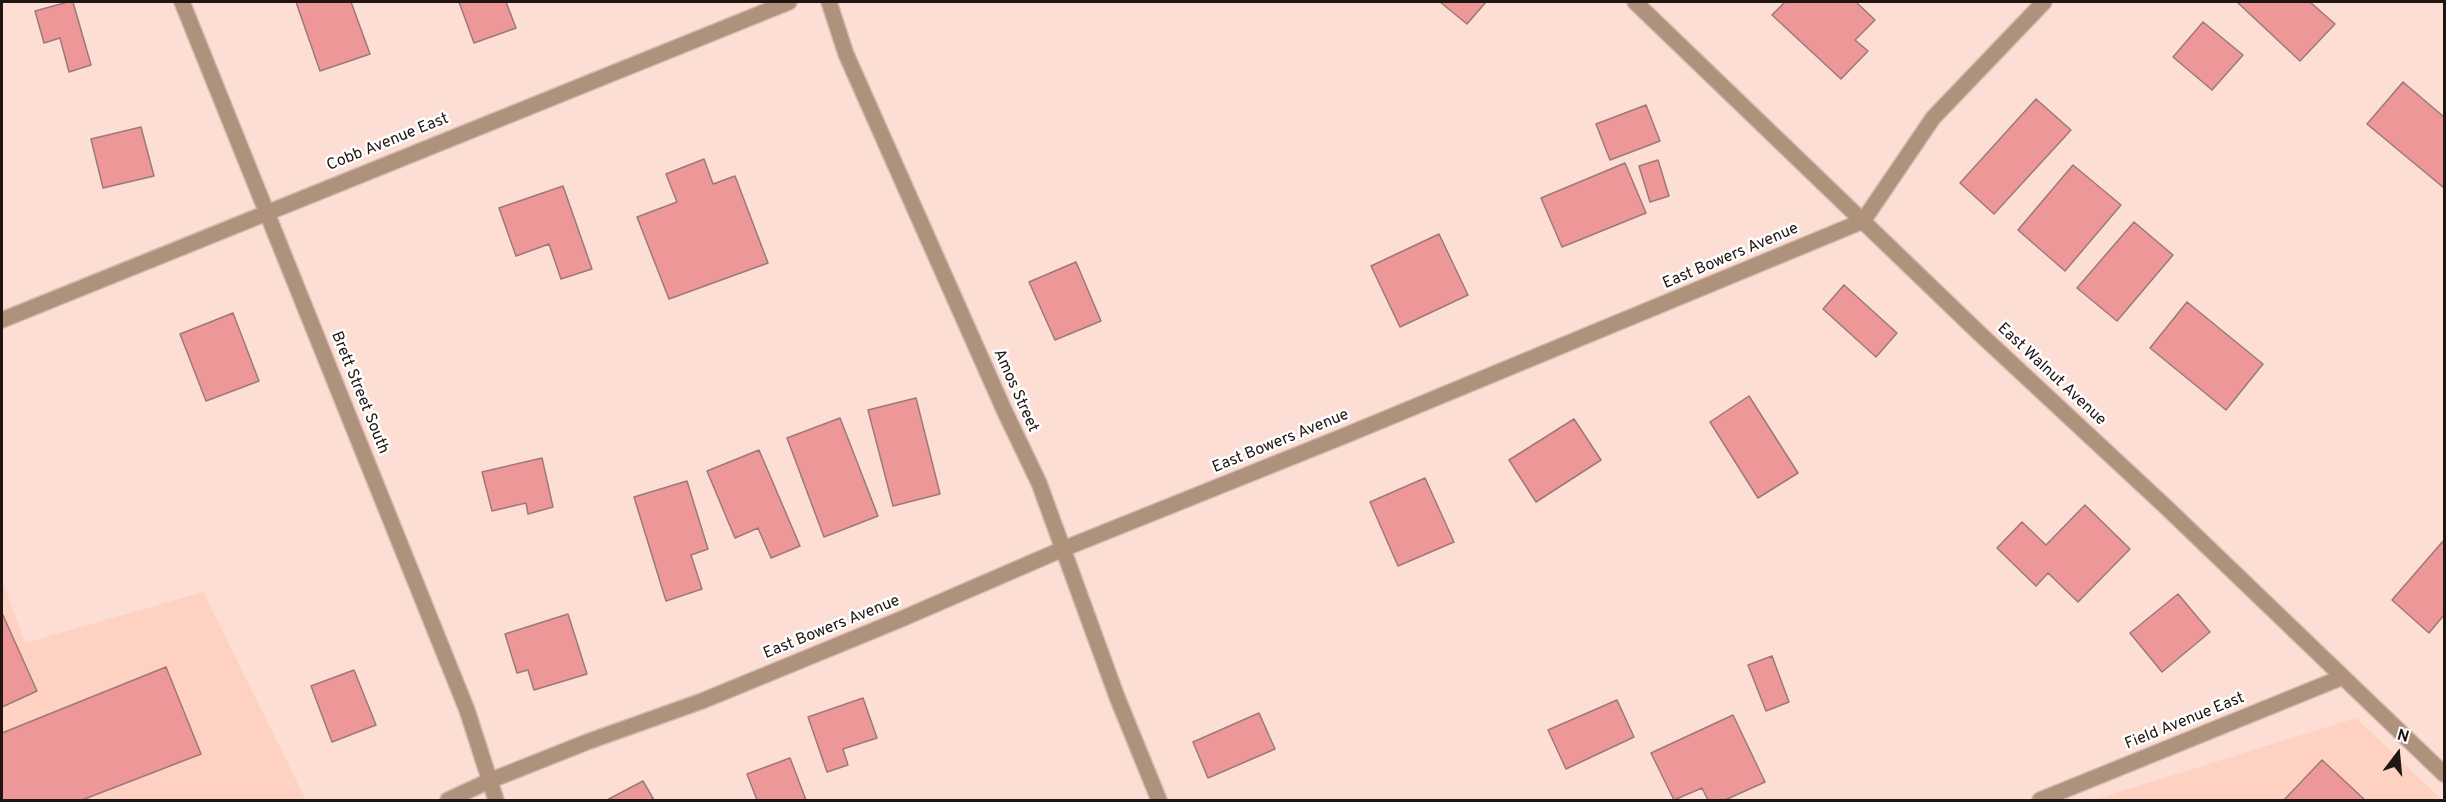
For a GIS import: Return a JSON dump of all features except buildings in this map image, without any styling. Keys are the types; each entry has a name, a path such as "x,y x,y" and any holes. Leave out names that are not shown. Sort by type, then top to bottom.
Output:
{"street":[{"name":"Brett Street South","path":"182,2 467,710 496,801"},
{"name":"Cobb Avenue East","path":"2,320 789,2"},
{"name":"Amos Street","path":"829,2 846,54 1005,412 1039,483 1117,697 1159,801"},
{"name":"East Walnut Avenue","path":"1635,2 2445,774"},
{"path":"1863,221 1933,118 2044,2"},
{"name":"East Bowers Avenue","path":"448,801 489,781 587,742 702,701 1063,549 1344,436 1863,221"},
{"name":"Field Avenue East","path":"2040,801 2343,677"}],"shaded area":[{"path":"2,580 25,643 203,592 306,800 2,800"},
{"path":"2356,718 2442,800 2093,800"}]}
